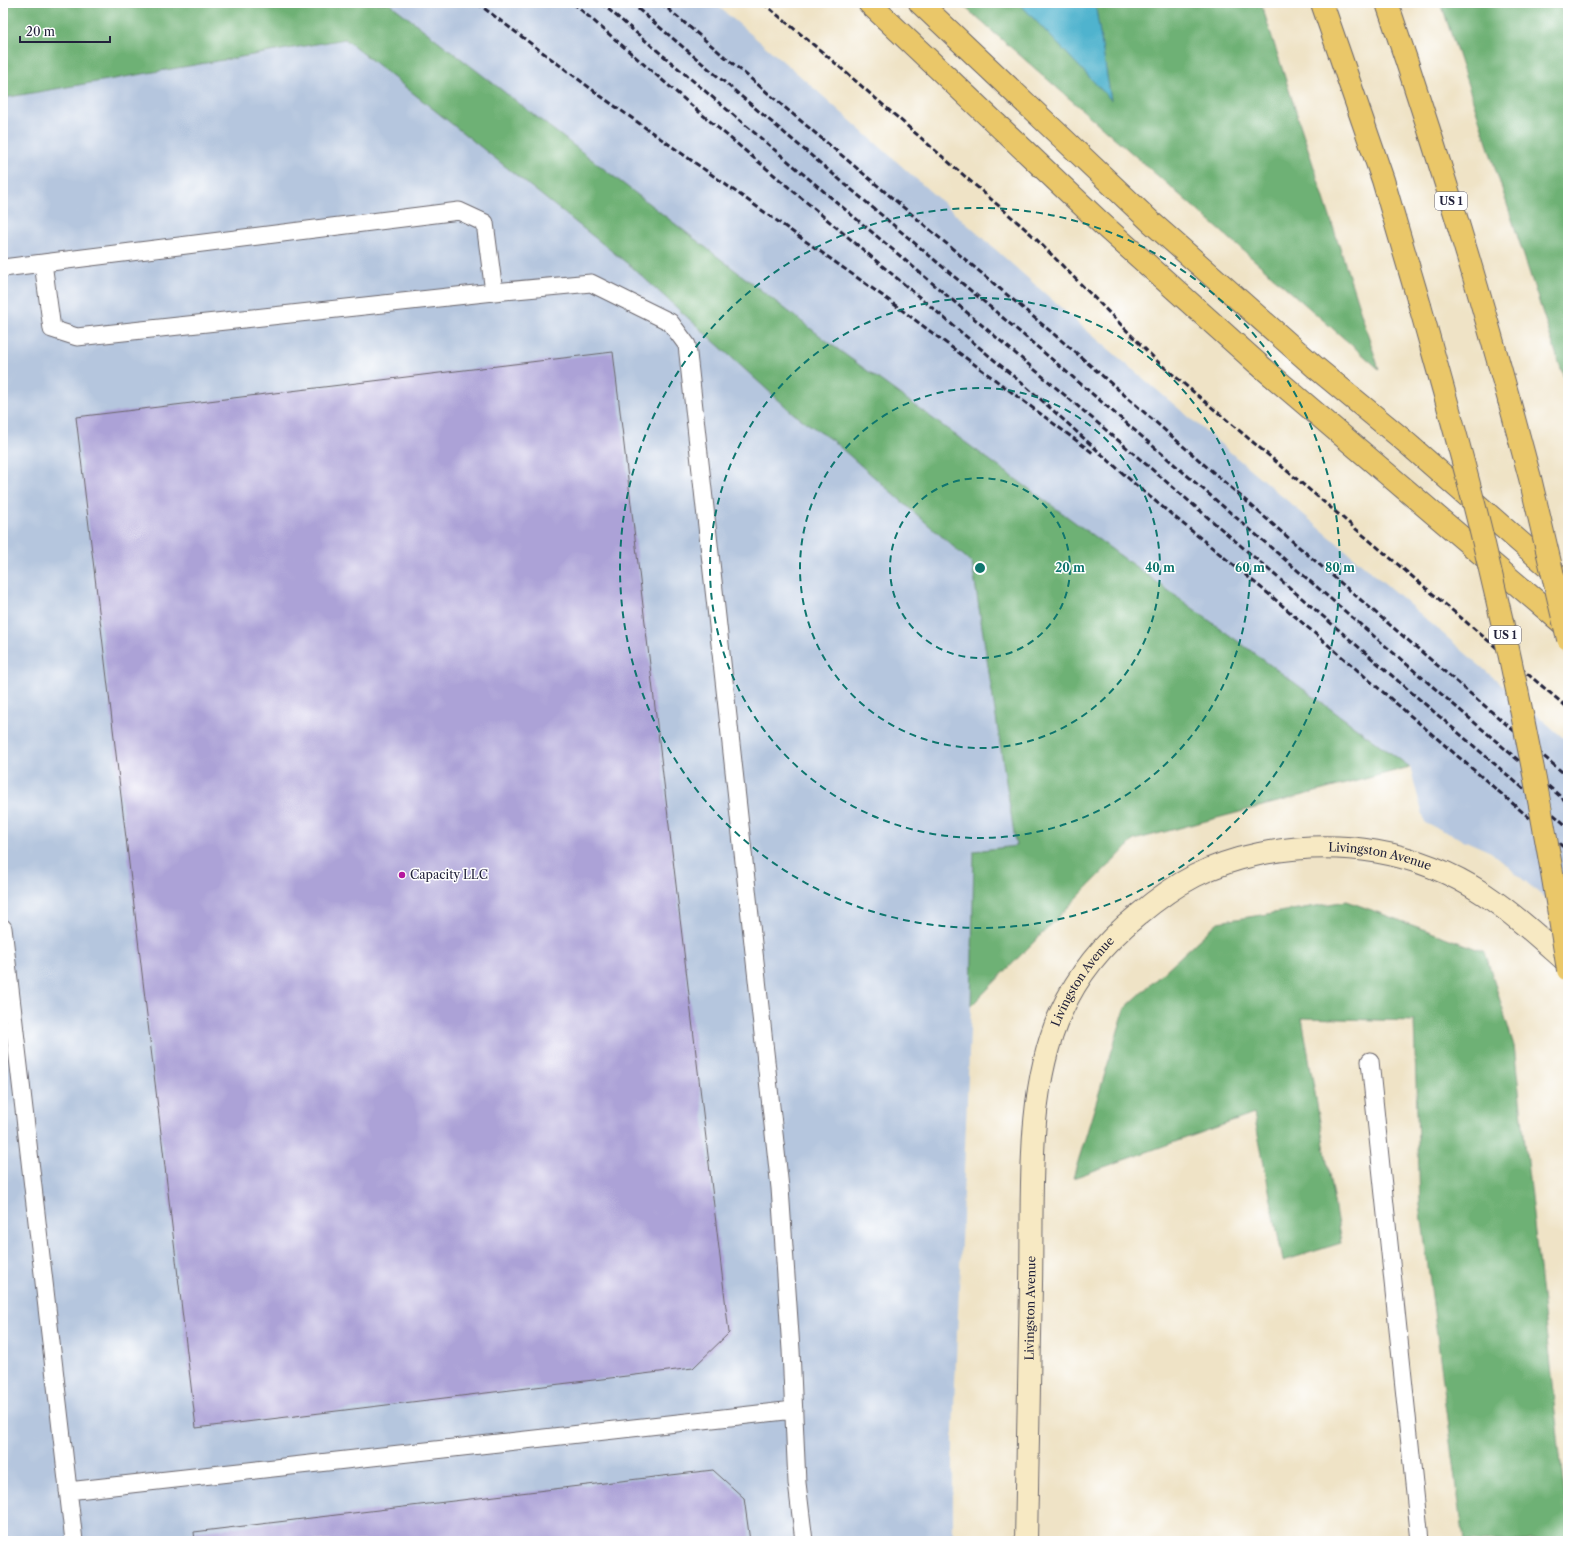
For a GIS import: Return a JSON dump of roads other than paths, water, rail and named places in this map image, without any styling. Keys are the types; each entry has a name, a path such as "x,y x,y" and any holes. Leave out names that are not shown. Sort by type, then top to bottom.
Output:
{"highway":[{"path":"869,3 1090,212 1200,313 1336,432 1568,628"},
{"path":"920,3 1157,228 1315,367 1400,438 1568,584"},
{"name":"US 1","path":"1322,3 1383,180 1420,306 1482,535 1508,650 1552,863 1568,970"},
{"name":"US 1","path":"1387,3 1418,93 1473,273 1530,478 1568,639"}],"main road":[{"name":"Livingston Avenue","path":"1026,1541 1034,1158 1039,1093 1051,1040 1061,1012 1090,964 1109,941 1161,896 1184,880 1213,867 1246,857 1279,850 1311,847 1344,847 1374,850 1404,857 1458,879 1483,894 1512,915 1568,963"}],"lane":[{"path":"3,268 459,211 485,223 494,292"},
{"path":"43,263 52,329 77,336 591,283 670,322 687,345 780,1188 794,1410 797,1483 804,1541"},
{"path":"3,928 74,1541"},
{"path":"1370,1061 1420,1541"},
{"path":"68,1491 794,1410"}],"water":[{"path":"1019,3 1095,3 1111,100"}],"railway":[{"path":"477,3 602,97 883,296 1093,453"},
{"path":"573,3 698,111 1037,396 1138,487 1270,595 1568,851"},
{"path":"601,3 1119,441 1568,827"},
{"path":"631,3 1061,367 1568,803"},
{"path":"661,3 1075,352 1307,554 1568,777"},
{"path":"763,3 827,56 1031,234 1158,362 1568,708"}],"place":[{"name":"Capacity LLC","path":"402,875"}]}
